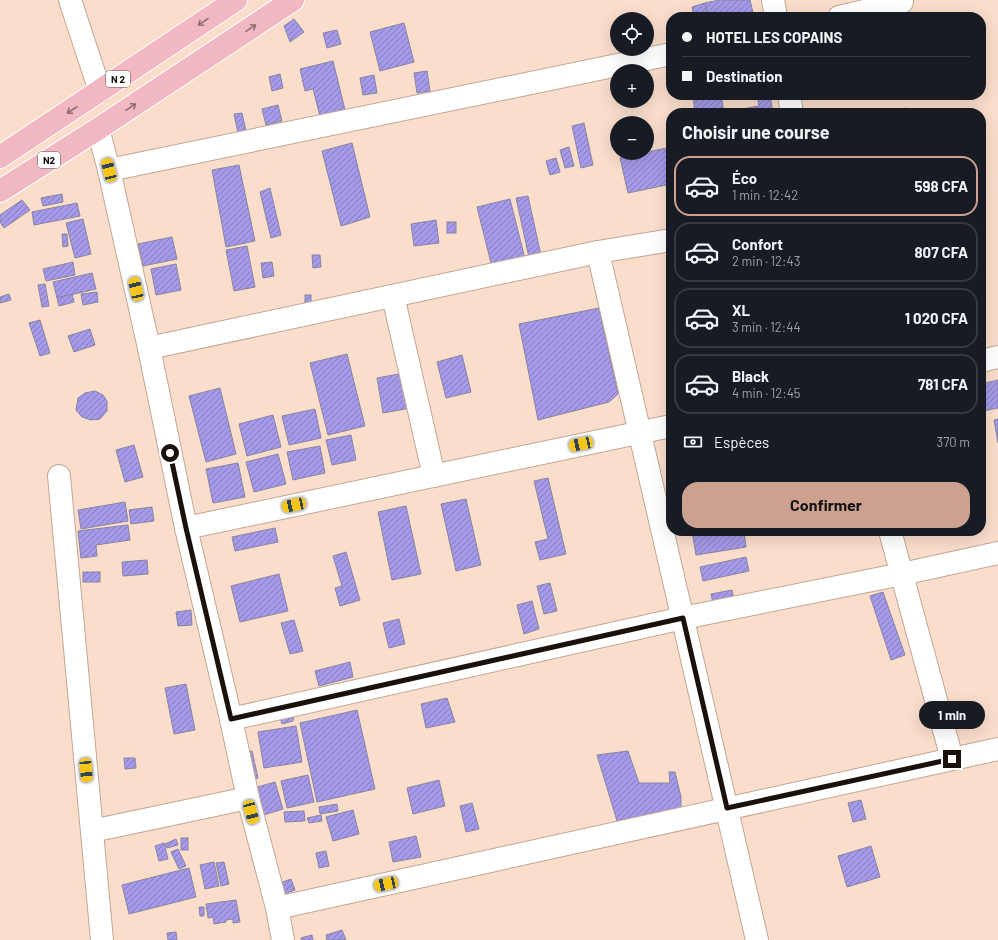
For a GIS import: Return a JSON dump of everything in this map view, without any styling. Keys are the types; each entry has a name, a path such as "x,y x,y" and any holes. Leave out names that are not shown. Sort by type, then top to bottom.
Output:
{"highway":[{"name":"N 2","path":"0,157 236,0"},
{"path":"98,129 293,0"},
{"name":"N2","path":"0,191 98,129"}],"street":[{"path":"70,0 100,91"},
{"path":"773,0 775,12"},
{"path":"860,12 902,2"},
{"path":"109,170 666,55"},
{"path":"98,129 109,170 149,348 186,528 248,798 277,908 283,940"},
{"path":"149,348 598,252 666,241"},
{"path":"598,252 757,940"},
{"path":"393,296 434,476"},
{"path":"986,360 998,357"},
{"path":"186,528 666,427"},
{"path":"59,476 102,940"},
{"path":"891,536 952,759"},
{"path":"231,719 683,618 998,553"},
{"path":"277,908 998,749"},
{"path":"92,832 248,798"}],"building":[{"path":"719,0 750,0 753,12 707,12 705,3"},
{"path":"705,3 707,12 693,12 692,7"},
{"path":"294,19 304,32 290,42 284,26"},
{"path":"404,23 414,62 380,71 370,32"},
{"path":"337,30 341,44 327,48 323,33"},
{"path":"333,61 346,114 321,120 313,89 305,91 300,69"},
{"path":"427,71 430,91 417,93 414,73"},
{"path":"280,74 283,88 272,91 269,77"},
{"path":"374,75 377,93 363,95 360,78"},
{"path":"694,100 722,100 723,108 694,108"},
{"path":"758,100 771,100 772,108 747,108 759,106"},
{"path":"278,105 282,121 266,125 262,109"},
{"path":"242,113 246,131 238,133 234,114"},
{"path":"584,123 593,165 581,168 572,126"},
{"path":"352,143 370,217 341,226 322,151"},
{"path":"569,147 574,166 565,168 560,150"},
{"path":"666,148 666,185 628,193 620,160 654,160 654,151"},
{"path":"556,158 560,172 550,175 546,161"},
{"path":"239,165 255,241 226,247 212,170"},
{"path":"270,188 281,235 271,238 260,192"},
{"path":"62,194 63,202 43,206 41,198"},
{"path":"528,196 542,260 530,262 516,198"},
{"path":"510,199 526,263 493,271 477,207"},
{"path":"22,200 30,210 4,228 0,222 0,215"},
{"path":"77,203 80,216 34,225 32,212"},
{"path":"83,219 91,254 75,258 66,223"},
{"path":"436,220 439,243 414,246 411,224"},
{"path":"447,222 456,222 456,233 447,233"},
{"path":"62,234 67,234 68,246 63,247"},
{"path":"172,237 177,259 143,266 138,244"},
{"path":"247,246 255,287 234,291 226,250"},
{"path":"312,255 320,255 321,267 313,268"},
{"path":"73,262 75,275 46,281 43,269"},
{"path":"272,262 274,276 263,278 261,263"},
{"path":"176,264 181,290 156,295 151,269"},
{"path":"92,273 96,289 57,298 53,282"},
{"path":"45,284 49,306 42,307 38,285"},
{"path":"97,292 98,302 83,305 81,294"},
{"path":"9,294 11,300 0,303 0,297"},
{"path":"72,294 74,302 59,306 57,298"},
{"path":"305,295 311,295 311,304 305,304"},
{"path":"599,308 618,394 609,402 538,420 519,324"},
{"path":"40,320 50,353 40,356 29,323"},
{"path":"90,329 95,345 74,352 68,336"},
{"path":"347,354 365,426 328,435 310,363"},
{"path":"462,355 471,392 446,398 437,362"},
{"path":"404,373 411,408 383,413 377,378"},
{"path":"998,380 998,408 986,410 986,383"},
{"path":"220,388 236,454 206,462 189,396"},
{"path":"95,391 103,395 107,401 107,411 100,419 91,420 82,417 76,410 78,398 85,393"},
{"path":"315,409 321,438 289,445 282,416"},
{"path":"273,415 281,447 247,456 239,424"},
{"path":"998,419 998,443 994,420"},
{"path":"351,435 356,460 332,465 326,440"},
{"path":"134,445 143,477 125,482 116,450"},
{"path":"320,446 325,473 293,480 287,452"},
{"path":"278,454 286,484 254,492 246,462"},
{"path":"238,463 245,497 213,503 206,469"},
{"path":"548,478 566,554 540,560 535,542 548,539 534,481"},
{"path":"466,499 481,565 456,571 441,504"},
{"path":"125,502 128,521 81,529 78,510"},
{"path":"406,506 421,574 392,580 378,512"},
{"path":"152,507 154,521 131,524 129,510"},
{"path":"128,525 130,540 96,545 97,556 81,558 78,531"},
{"path":"275,528 278,542 235,551 232,537"},
{"path":"693,536 745,536 746,547 696,555"},
{"path":"346,552 360,600 340,606 335,588 342,586 333,556"},
{"path":"746,557 749,571 703,581 700,567"},
{"path":"147,560 148,574 123,576 122,562"},
{"path":"83,572 100,572 100,582 83,582"},
{"path":"279,574 288,611 240,622 231,586"},
{"path":"550,583 557,611 544,614 537,586"},
{"path":"732,590 734,600 713,603 711,594"},
{"path":"883,592 905,655 891,660 870,596"},
{"path":"532,601 539,629 524,634 517,605"},
{"path":"191,610 192,625 178,626 176,612"},
{"path":"399,619 405,644 389,648 383,623"},
{"path":"294,620 303,651 290,654 281,623"},
{"path":"350,662 353,677 319,686 315,671"},
{"path":"186,684 195,730 174,734 165,688"},
{"path":"447,698 455,722 426,728 421,704"},
{"path":"357,710 375,789 317,802 300,723"},
{"path":"294,713 293,721 282,724 280,717"},
{"path":"296,726 302,762 264,768 258,732"},
{"path":"252,751 258,778 248,781 241,753"},
{"path":"628,751 639,783 670,783 669,772 675,772 681,797 681,810 617,821 597,755"},
{"path":"124,758 135,758 136,768 125,769"},
{"path":"308,775 314,802 287,808 281,781"},
{"path":"439,780 445,806 413,814 407,788"},
{"path":"275,782 283,809 257,817 250,789"},
{"path":"861,800 866,819 853,822 848,803"},
{"path":"472,803 479,829 466,832 460,806"},
{"path":"337,804 338,811 320,814 319,807"},
{"path":"353,810 359,834 333,841 326,817"},
{"path":"304,811 305,821 285,822 284,812"},
{"path":"321,815 322,821 309,823 307,818"},
{"path":"416,836 421,857 393,862 389,842"},
{"path":"181,838 188,838 188,850 181,850"},
{"path":"176,839 178,845 167,848 165,844"},
{"path":"164,843 168,859 159,861 155,846"},
{"path":"871,846 880,877 847,887 838,856"},
{"path":"178,849 186,866 179,869 171,852"},
{"path":"326,851 329,866 319,868 316,853"},
{"path":"214,862 219,886 205,889 200,865"},
{"path":"224,862 229,884 221,886 216,863"},
{"path":"189,868 196,897 129,914 122,885"},
{"path":"291,879 295,890 281,895 277,884"},
{"path":"236,900 240,922 233,923 233,919 214,924 213,917 208,918 206,904"},
{"path":"199,907 204,907 204,916 200,916"},
{"path":"342,930 346,940 327,940 326,935"},
{"path":"176,932 177,940 168,940 167,933"},
{"path":"312,935 313,940 301,940 301,938"}],"route":[{"path":"170,453 231,719 683,618 727,808 952,759"}]}
